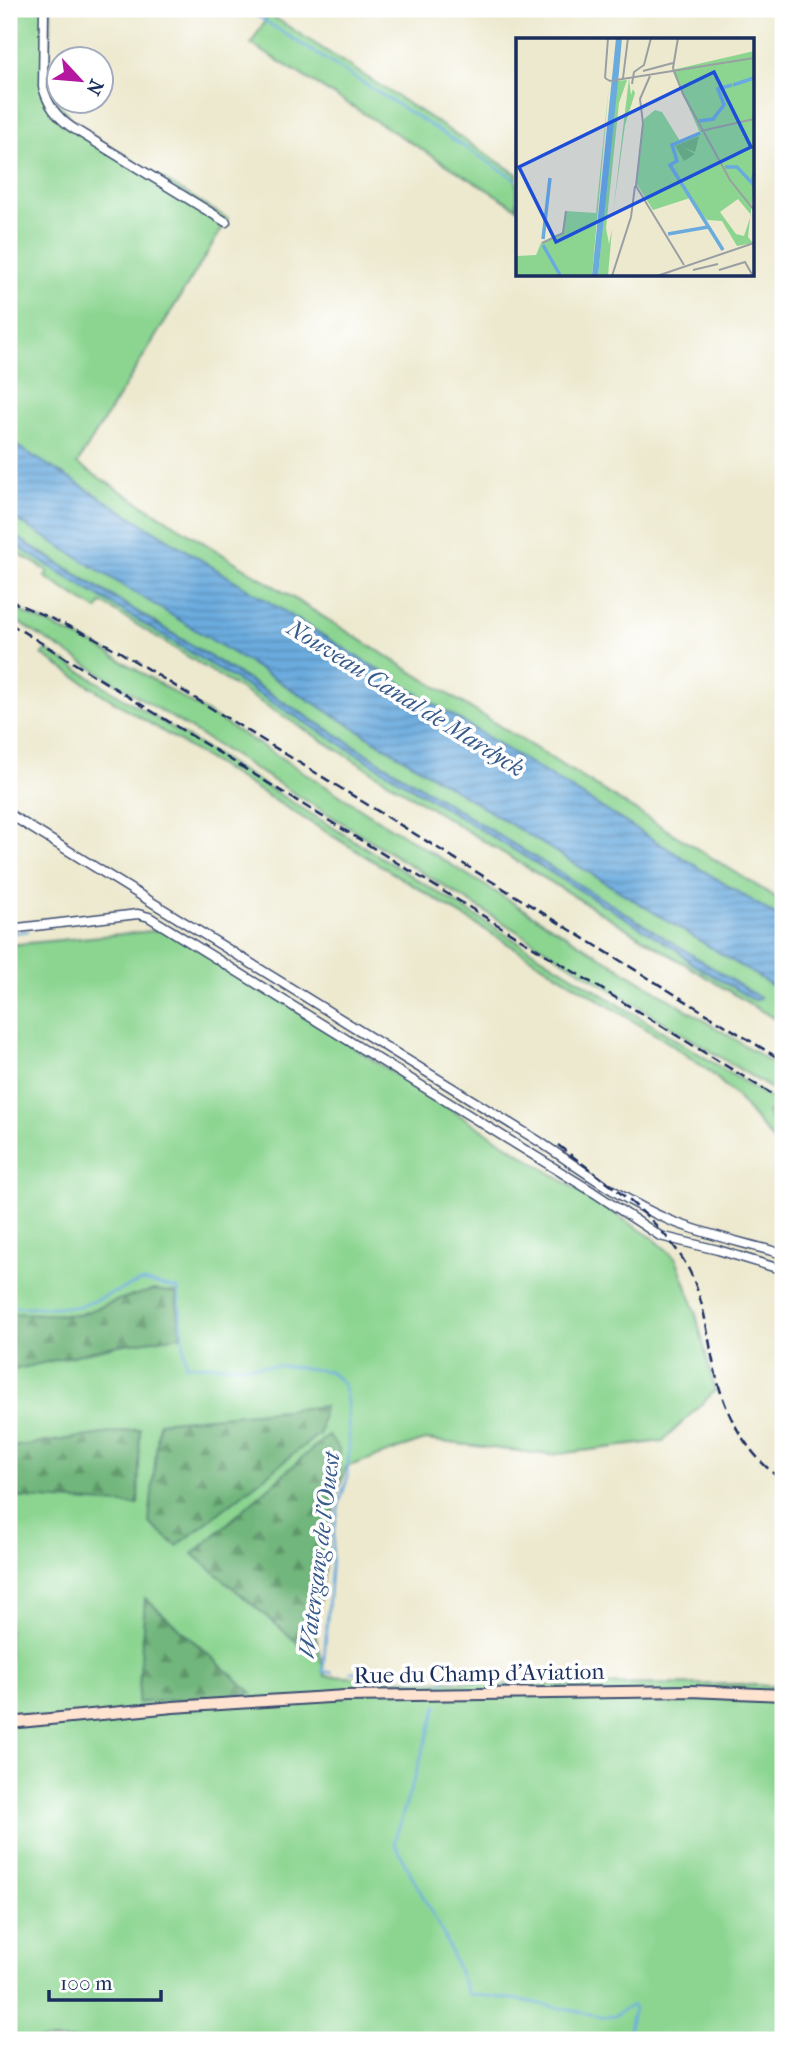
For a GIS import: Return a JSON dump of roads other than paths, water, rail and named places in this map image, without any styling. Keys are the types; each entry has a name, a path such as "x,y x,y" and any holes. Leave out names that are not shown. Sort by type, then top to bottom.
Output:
{"street":[{"path":"44,9 43,87 46,99 55,113 71,127 226,222"},
{"path":"9,814 529,1135 628,1200 676,1223 783,1254"},
{"path":"9,929 138,914 149,917 593,1192 652,1233 783,1270"},
{"name":"Rue du Champ d'Aviation","path":"9,1723 173,1707 359,1696 677,1691 783,1695"}],"water":[{"name":"Nouveau Canal de Mardyck","path":"9,441 783,920 783,992 9,515"},
{"path":"9,533 760,998 752,999 690,962 677,950 627,919 23,550 9,541"}],"waterway":[{"path":"246,9 516,179"},
{"path":"9,933 28,931"},
{"name":"Watergang de l'Ouest","path":"9,1307 79,1307 142,1281 178,1289 186,1365 285,1366 329,1371 343,1383 347,1401 349,1443 347,1479 334,1534 323,1672 332,1672"},
{"name":"Watergang de l'Ouest","path":"351,1672 443,1672 446,1675 443,1685"},
{"name":"Watergang de l'Ouest","path":"437,1706 394,1842 444,1936 468,1994 520,2000 605,2017 614,2016 632,2005 634,2008 626,2040"}],"railway":[{"path":"9,600 93,637 120,652 783,1061"},
{"path":"9,623 783,1101"},
{"path":"558,1145 629,1200 676,1249 698,1292 718,1383 730,1415 757,1458 783,1481"}]}
